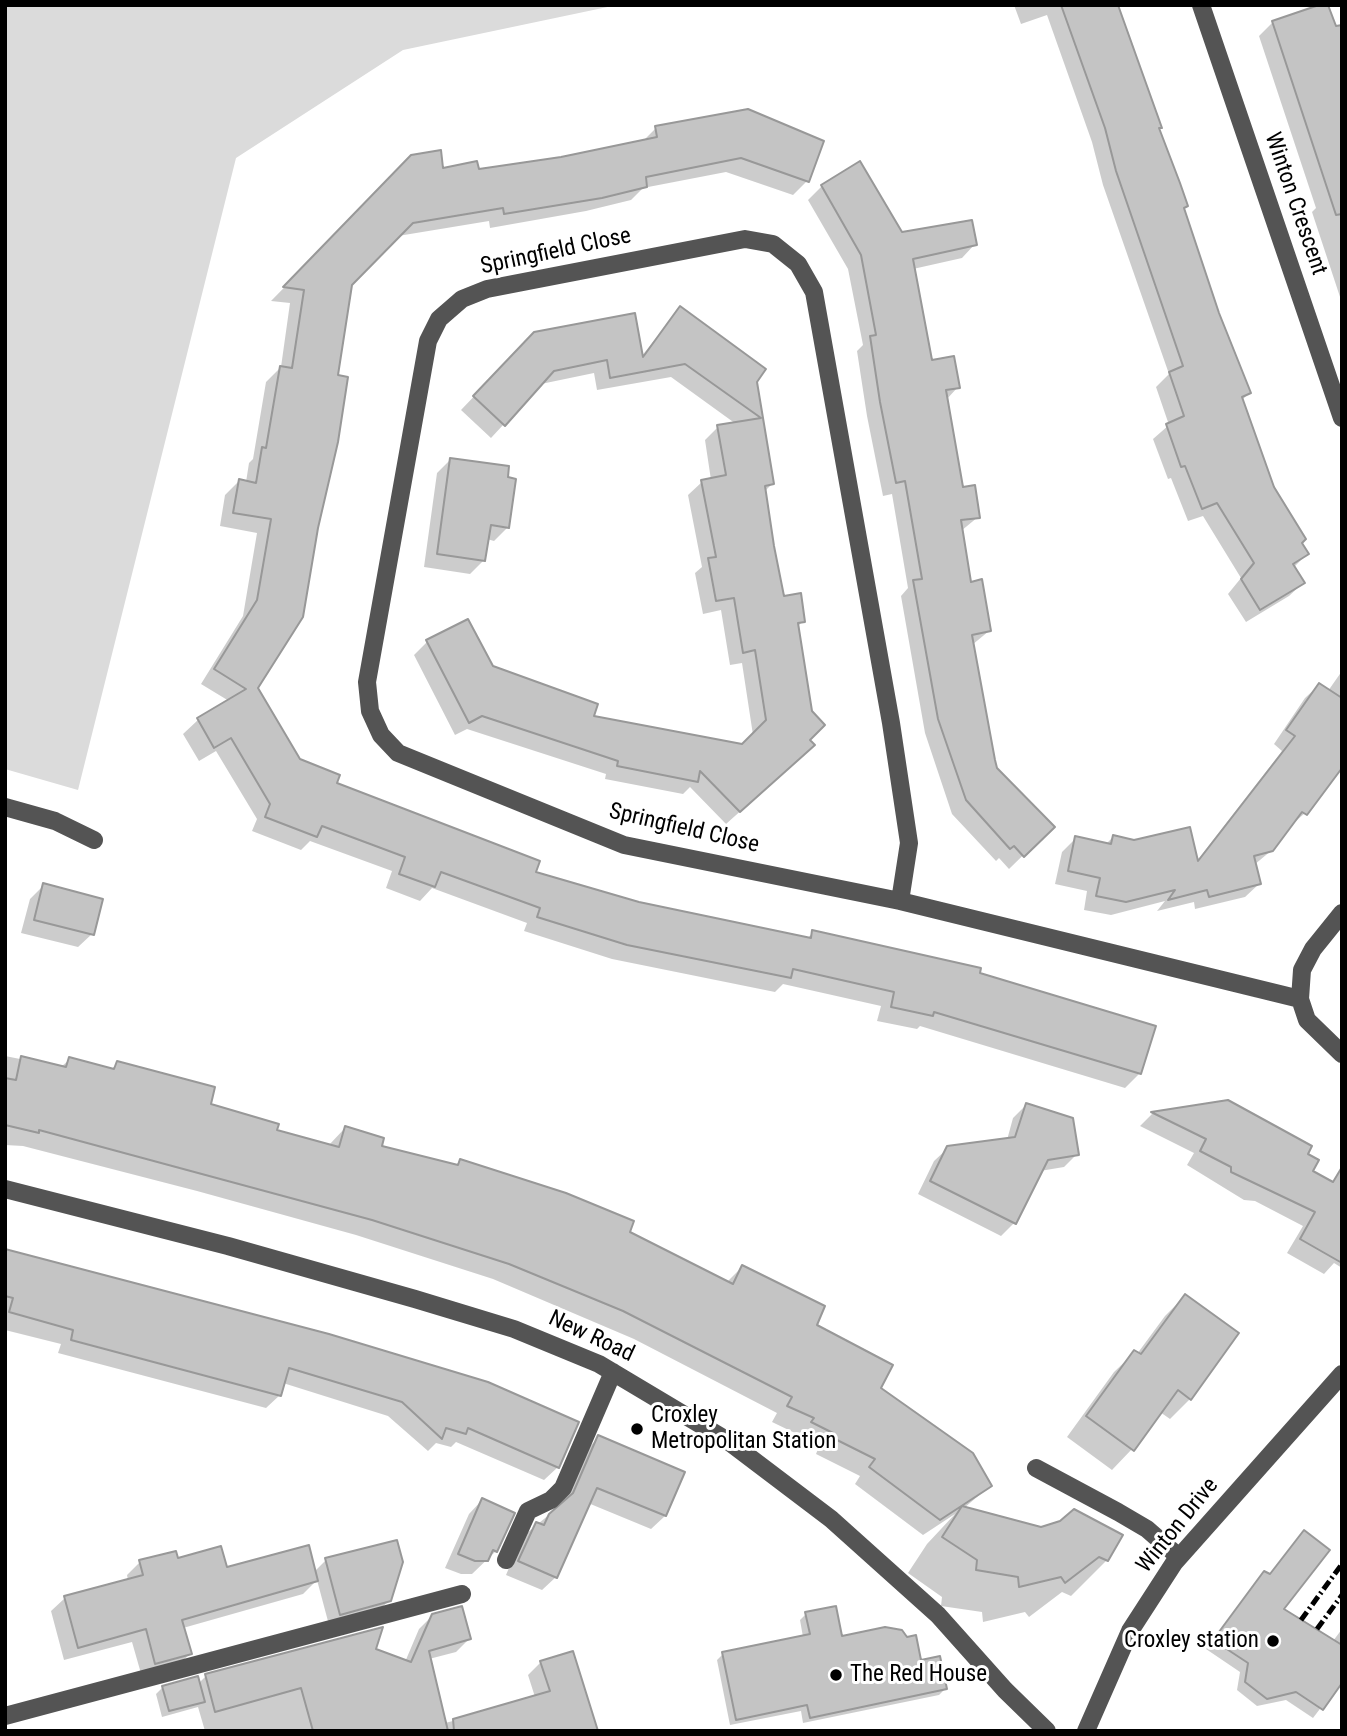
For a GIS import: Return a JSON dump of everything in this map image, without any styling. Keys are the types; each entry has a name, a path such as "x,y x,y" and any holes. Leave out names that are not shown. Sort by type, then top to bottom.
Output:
{"street":[{"name":"Winton Crescent","path":"1201,5 1342,418"},
{"name":"Springfield Close","path":"900,901 909,843 891,723 814,292 798,264 773,244 745,239 487,289 462,299 439,319 428,341 367,682 370,711 381,735 398,753 624,845 900,901 1300,999"},
{"path":"5,807 55,821 93,840"},
{"path":"1342,914 1313,949 1302,970 1300,999 1307,1020 1342,1054"},
{"name":"New Road","path":"5,1189 228,1246 514,1329 613,1373 728,1441 831,1519 938,1615 1004,1690 1047,1731"},
{"path":"506,1560 528,1511 551,1500 562,1488 613,1373"},
{"name":"Winton Drive","path":"1086,1731 1130,1631 1179,1557 1342,1374"},
{"path":"1036,1468 1147,1530 1179,1557"},
{"path":"5,1716 462,1594"}],"shaded area":[{"path":"5,5 617,5 403,50 236,158 78,790 5,769"}],"building":[{"path":"1061,5 1118,5 1188,206 1184,208 1219,313 1251,393 1242,397 1274,487 1306,539 1302,543 1309,554 1293,564 1305,583 1260,610 1241,579 1254,563 1217,503 1202,509 1185,466 1181,467 1166,424 1184,416 1169,372 1183,366 1116,171 1105,128"},
{"path":"1319,5 1328,5 1336,26 1342,25 1342,214 1336,215 1272,21"},
{"path":"748,109 824,141 809,182 741,158 646,177 647,187 602,198 504,214 503,208 413,223 352,285 338,375 348,377 338,442 318,528 303,617 258,688 300,759 340,775 337,783 540,861 536,872 639,902 811,938 812,930 981,968 980,973 1156,1026 1141,1074 934,1012 933,1016 891,1007 894,992 793,969 791,978 627,945 537,917 540,908 441,872 435,887 399,874 405,857 322,826 317,837 265,817 270,804 231,738 214,748 197,718 246,689 214,669 257,600 271,519 233,513 239,479 256,483 262,447 266,448 280,366 292,368 304,290 283,287 411,155 441,150 443,168 477,161 479,169 561,157 657,137 655,126"},
{"path":"860,161 902,232 972,220 977,245 913,259 932,360 954,356 960,388 946,390 963,487 975,485 980,518 961,520 971,582 982,579 991,631 972,635 997,768 1055,827 1024,857 1014,846 1010,849 966,800 938,719 913,580 922,579 905,481 896,483 880,402 870,336 876,335 861,255 821,185"},
{"path":"680,306 766,369 757,382 774,484 765,486 774,546 784,596 801,593 805,622 798,623 812,711 825,725 810,740 815,745 740,812 700,771 698,782 617,766 618,761 482,716 469,723 426,640 468,619 493,666 598,704 594,716 742,744 766,720 755,650 743,653 734,598 716,601 708,558 716,557 701,480 726,475 717,425 761,418 685,364 610,378 607,360 554,371 505,426 473,396 534,332 635,313 643,357"},
{"path":"450,458 509,466 508,477 516,479 509,528 491,525 485,561 437,554"},
{"path":"1319,683 1342,698 1342,768 1307,815 1302,812 1273,851 1254,856 1261,884 1209,897 1207,890 1168,900 1175,890 1126,902 1096,896 1100,878 1068,871 1075,836 1111,844 1113,835 1134,840 1190,827 1198,861 1295,736 1286,730"},
{"path":"43,883 103,899 94,935 34,920"},
{"path":"21,1056 66,1067 69,1057 114,1069 117,1061 215,1087 211,1104 279,1124 277,1130 339,1147 345,1126 384,1138 382,1146 458,1165 460,1159 566,1193 634,1221 630,1232 733,1284 742,1265 825,1306 817,1325 893,1365 881,1388 973,1453 992,1486 940,1520 869,1467 875,1459 831,1437 833,1433 811,1422 814,1418 787,1406 792,1397 623,1311 509,1264 372,1220 39,1130 39,1133 5,1125 5,1078 16,1080"},
{"path":"1228,1100 1312,1146 1308,1154 1319,1160 1313,1171 1333,1182 1342,1167 1342,1263 1300,1239 1315,1212 1231,1172 1231,1167 1200,1151 1206,1139 1151,1112"},
{"path":"1026,1103 1073,1118 1079,1155 1048,1160 1016,1224 930,1181 947,1146 1015,1137"},
{"path":"5,1249 329,1334 488,1382 579,1422 559,1468 468,1428 466,1434 446,1428 442,1439 402,1402 289,1368 281,1396 71,1340 73,1330 9,1312 13,1298 5,1296"},
{"path":"1185,1294 1239,1333 1191,1400 1178,1390 1134,1451 1086,1416 1134,1350 1141,1354"},
{"path":"598,1435 685,1472 666,1516 597,1488 557,1578 518,1561 536,1522 544,1525 549,1514 573,1493"},
{"path":"482,1498 515,1513 497,1552 493,1550 488,1561 475,1561 458,1554"},
{"path":"962,1506 1041,1527 1060,1521 1074,1509 1123,1535 1108,1561 1099,1557 1065,1583 1061,1577 1019,1587 1018,1577 976,1570 977,1560 942,1537"},
{"name":"Croxley station","path":"1304,1530 1330,1550 1284,1609 1342,1645 1342,1683 1323,1710 1296,1692 1267,1699 1245,1682 1248,1663 1213,1640 1264,1571 1270,1574"},
{"path":"397,1540 403,1562 391,1601 340,1615 325,1558"},
{"path":"309,1545 318,1581 182,1620 192,1654 155,1664 146,1629 78,1648 64,1596 143,1575 139,1560 176,1551 178,1558 221,1546 227,1567"},
{"path":"462,1606 471,1639 429,1651 448,1731 313,1731 301,1688 215,1712 205,1674 383,1627 376,1649 411,1662 432,1614"},
{"name":"The Red House","path":"836,1606 842,1636 885,1627 902,1630 907,1637 916,1635 921,1660 940,1656 947,1689 810,1718 807,1705 736,1720 722,1652 810,1634 805,1612"},
{"path":"573,1651 598,1731 454,1731 453,1719 550,1691 540,1661"},
{"path":"198,1676 205,1702 169,1711 162,1686"}],"railway":[{"path":"1301,1620 1342,1564"},
{"path":"1317,1629 1342,1595"}],"place":[{"name":"Croxley Metropolitan Station","path":"637,1429"},
{"name":"Croxley station","path":"1273,1641"},
{"name":"The Red House","path":"836,1675"}]}
